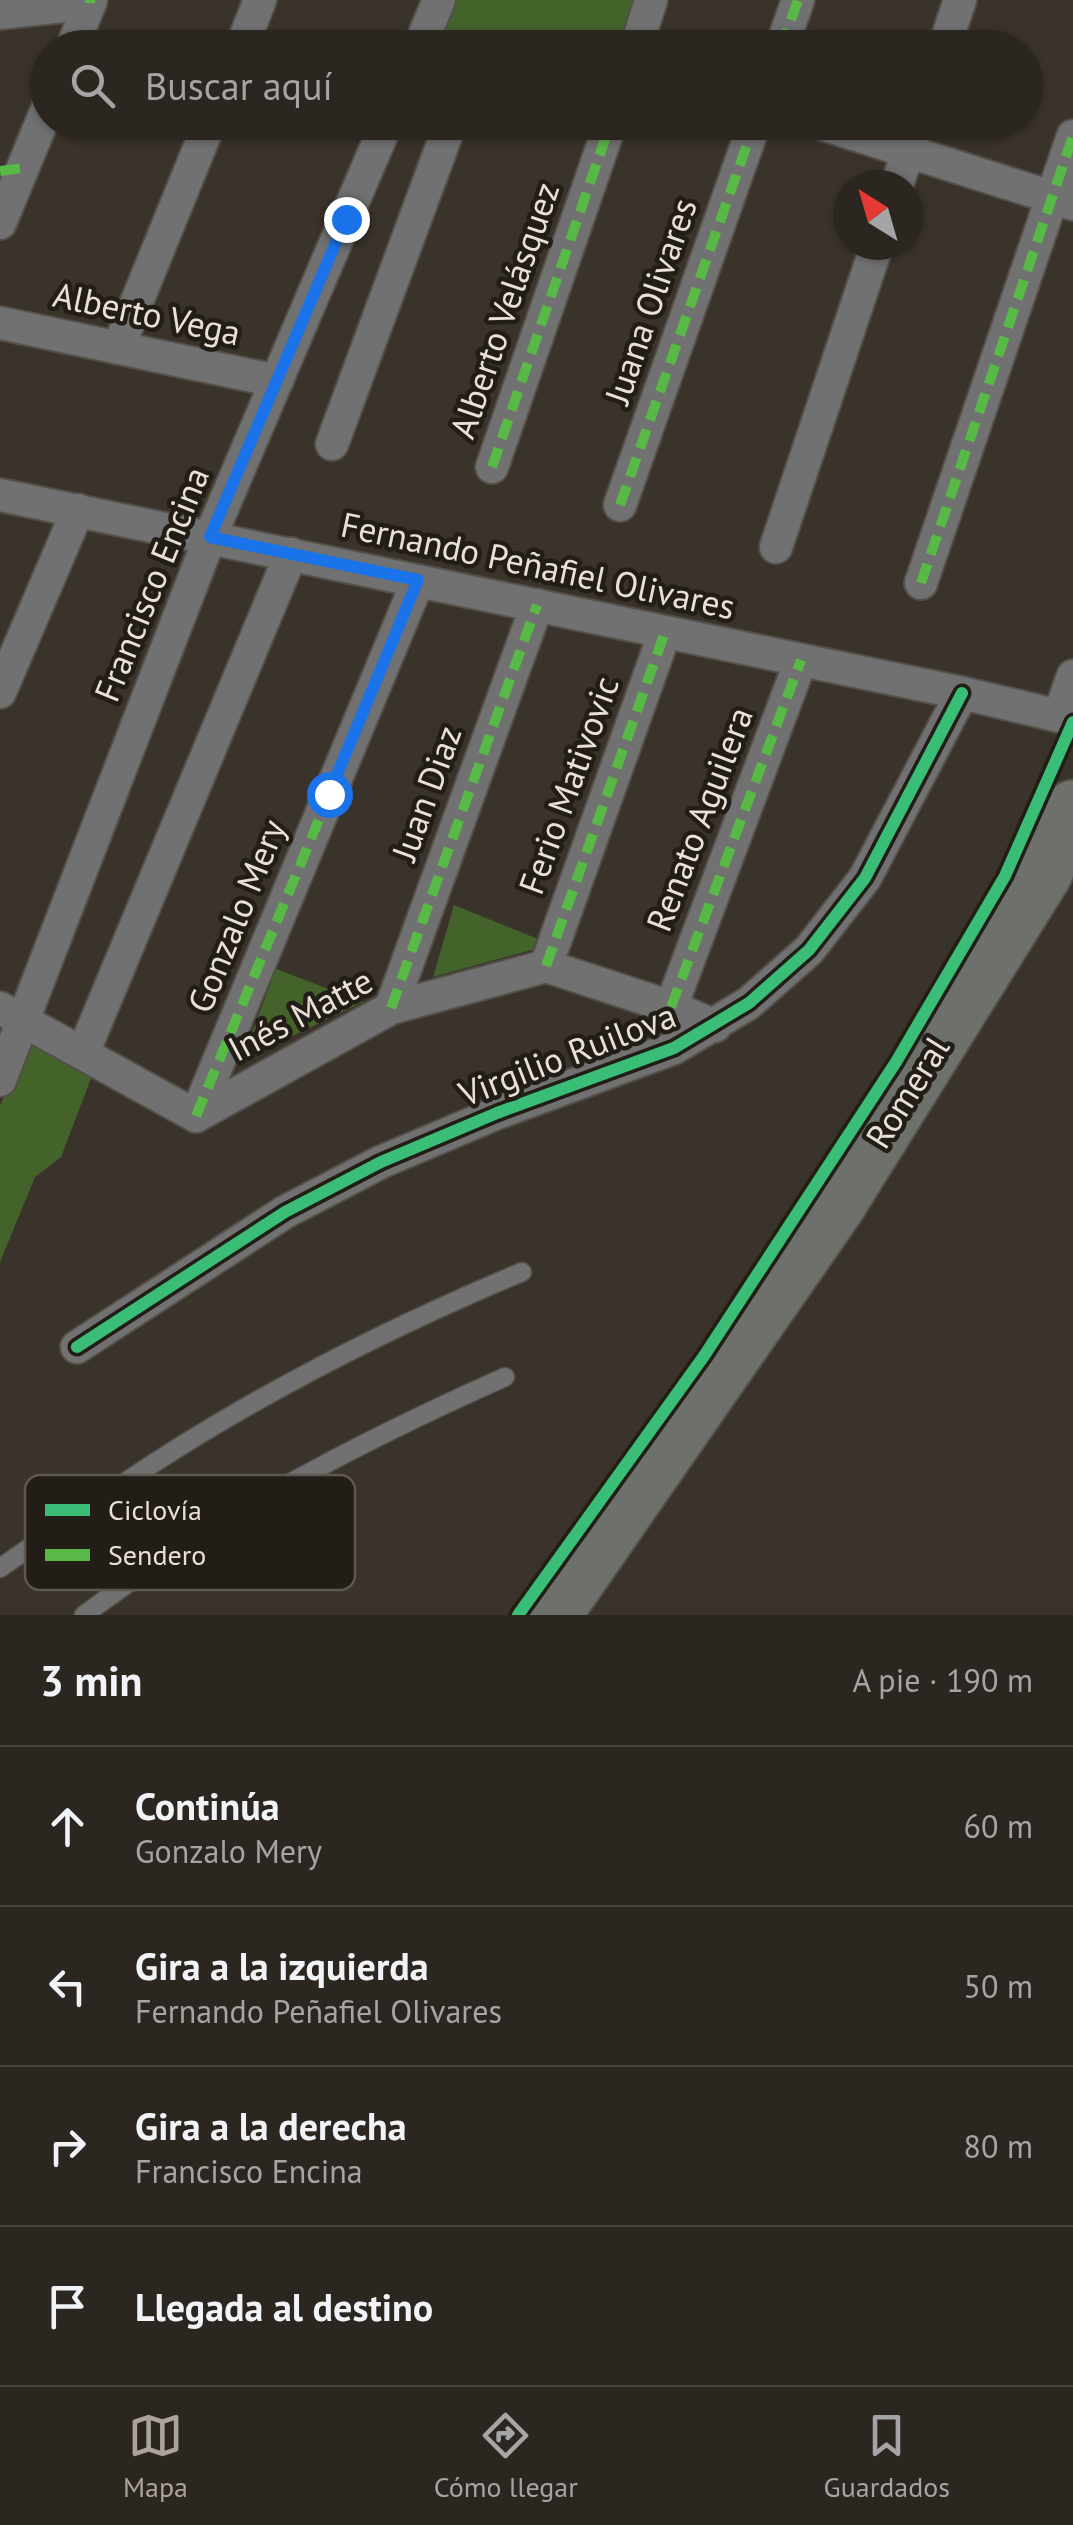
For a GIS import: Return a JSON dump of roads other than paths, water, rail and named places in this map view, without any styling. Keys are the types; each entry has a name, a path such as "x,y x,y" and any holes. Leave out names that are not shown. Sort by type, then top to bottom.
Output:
{"highway":[{"name":"Romeral","path":"553,1615 837,1206 1044,874 1073,808"},
{"name":"Romeral","path":"596,1615 661,1507 726,1369"}],"street":[{"path":"248,30 260,0"},
{"path":"426,30 439,0"},
{"path":"642,30 652,0"},
{"path":"787,30 798,0"},
{"path":"950,30 960,0"},
{"path":"0,13 90,1 79,30"},
{"path":"921,583 1063,201 1073,136"},
{"path":"0,223 11,169 30,137"},
{"path":"118,348 203,140"},
{"name":"Francisco Encina","path":"0,1080 12,1015 379,140"},
{"path":"332,444 443,140"},
{"name":"Alberto Velásquez","path":"492,466 604,140"},
{"name":"Juana Olivares","path":"620,505 748,140"},
{"path":"902,170 912,140"},
{"path":"920,140 1063,201"},
{"path":"776,546 872,260"},
{"name":"Alberto Vega","path":"0,323 277,381"},
{"name":"Fernando Peñafiel Olivares","path":"0,495 1059,716 1073,676"},
{"path":"0,692 78,510"},
{"path":"83,1053 290,554"},
{"name":"Gonzalo Mery","path":"196,1116 418,580"},
{"name":"Juan Diaz","path":"391,1008 536,605"},
{"name":"Ferio Mativovic","path":"546,966 665,632"},
{"name":"Renato Aguilera","path":"671,1007 802,660"},
{"name":"Virgilio Ruilova","path":"77,1347 285,1212 381,1162 496,1113 674,1048 715,1026 780,977 838,915 888,838 962,693"},
{"path":"546,966 671,1007 715,1026"},
{"name":"Inés Matte","path":"196,1116 391,1008 546,966"},
{"path":"12,1015 196,1116"}],"lane":[{"path":"134,1475 301,1376 402,1325 522,1272"},
{"path":"306,1475 389,1430 505,1378"},
{"path":"0,1568 25,1551"},
{"path":"84,1615 120,1590"}]}
